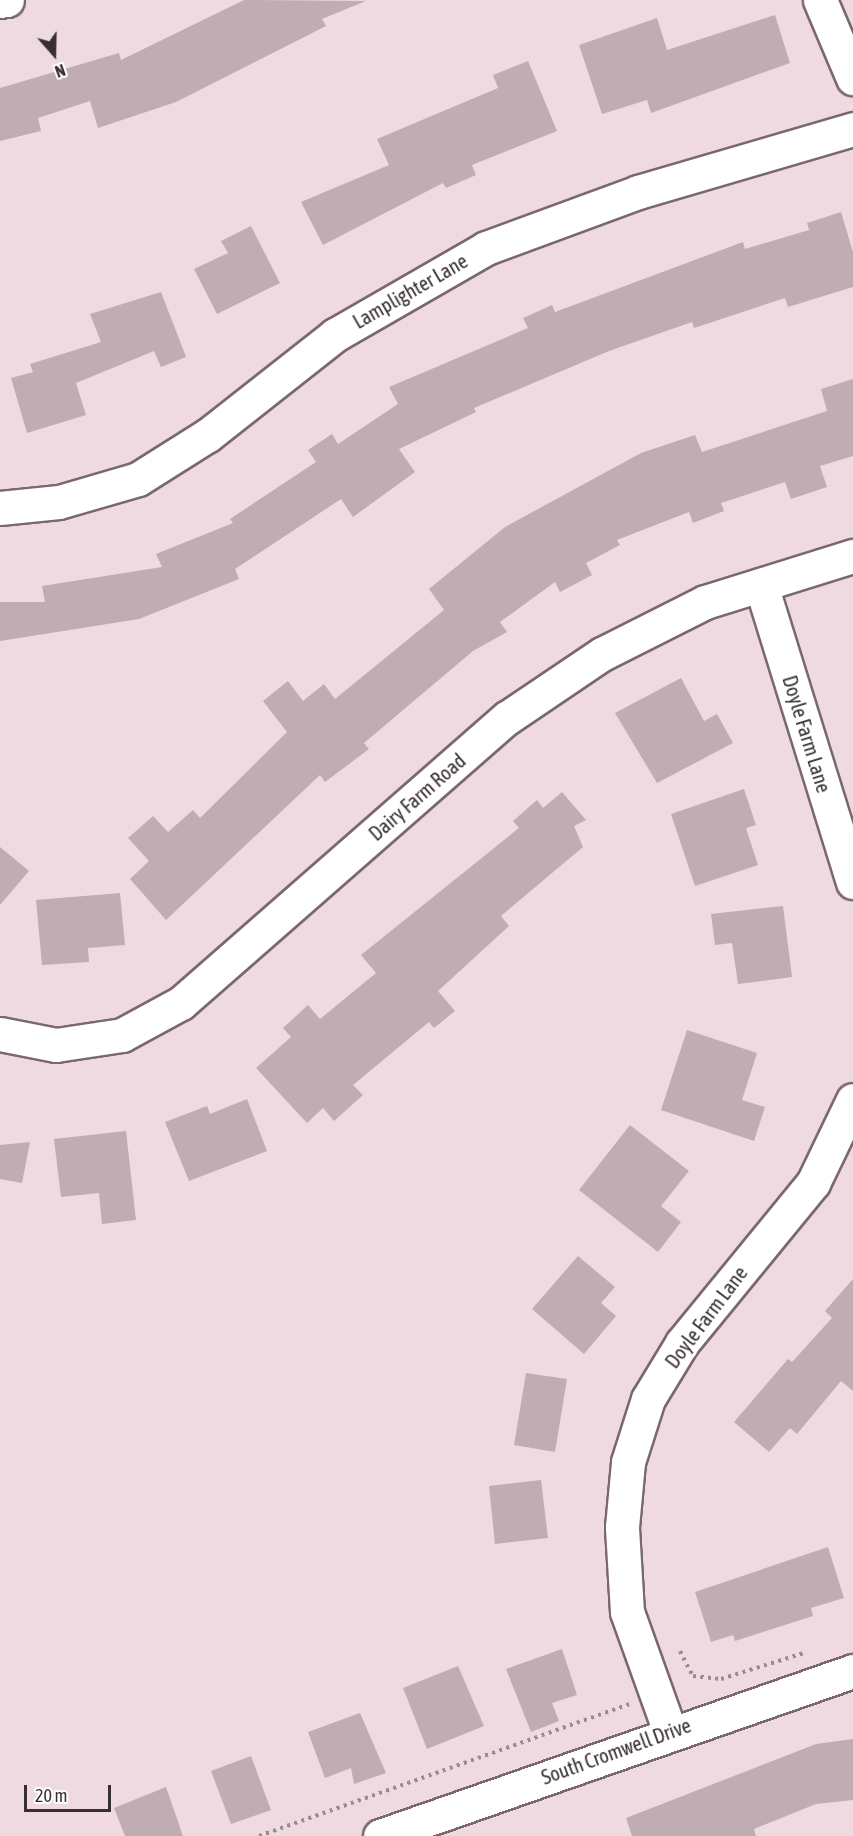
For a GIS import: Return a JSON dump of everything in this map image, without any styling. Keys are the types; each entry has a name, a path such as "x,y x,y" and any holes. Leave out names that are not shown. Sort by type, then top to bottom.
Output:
{"street":[{"path":"0,1 7,0"},
{"path":"820,0 853,78"},
{"name":"Lamplighter Lane","path":"0,508 59,502 138,479 208,435 335,335 486,248 639,192 853,129"},
{"name":"Dairy Farm Road","path":"0,1034 56,1045 122,1035 181,1003 507,718 602,654 705,602 853,556"},
{"name":"Doyle Farm Lane","path":"761,585 853,882"},
{"name":"Doyle Farm Lane","path":"670,1732 627,1612 622,1527 628,1461 648,1399 682,1343 813,1183 853,1100"},
{"name":"South Cromwell Drive","path":"380,1836 432,1827 670,1732 853,1671"}],"path":[{"path":"680,1652 693,1676 721,1679 809,1653"},
{"path":"259,1836 631,1703"}],"building":[{"path":"244,0 366,1 322,19 326,26 176,102 98,128 90,101 38,118 41,131 0,141 0,88 119,53 121,60"},
{"path":"775,15 790,63 651,113 647,100 602,114 579,45 657,18 667,50"},
{"path":"528,61 557,131 472,165 476,175 446,188 443,183 323,245 301,202 389,165 377,139 498,88 493,75"},
{"path":"841,212 853,252 853,287 788,307 785,298 694,328 692,322 609,351 474,408 476,412 399,449 415,472 353,517 341,499 235,569 239,579 139,619 0,641 0,602 45,602 42,586 162,567 156,554 233,523 230,519 316,462 308,450 332,434 338,444 398,404 389,387 528,328 523,318 552,305 555,312 743,242 745,249 809,230 807,223"},
{"path":"251,226 280,283 217,314 194,269 228,253 221,241"},
{"path":"161,292 186,357 161,367 154,351 76,383 86,415 27,433 11,378 33,372 30,364 101,342 90,314"},
{"path":"853,379 853,456 820,466 827,487 791,499 785,482 721,503 724,511 693,523 689,512 617,540 620,545 586,563 592,575 560,592 555,582 500,622 507,632 473,651 364,743 369,749 325,782 320,775 166,920 130,879 149,861 128,838 153,816 168,832 193,810 200,818 287,732 263,701 288,681 303,701 324,684 335,699 444,610 429,589 505,527 641,453 695,435 702,452 827,411 821,389"},
{"path":"681,678 704,721 717,714 733,743 657,783 615,713"},
{"path":"744,789 756,825 746,828 758,865 695,886 671,814"},
{"path":"562,792 586,820 574,826 583,847 501,916 509,926 438,991 455,1011 434,1028 429,1022 353,1085 363,1095 334,1121 323,1108 307,1123 256,1068 291,1037 283,1028 308,1005 320,1019 376,973 361,955 519,828 513,821 537,800 543,808"},
{"path":"0,847 29,871 0,905"},
{"path":"120,893 125,945 88,948 89,962 42,965 36,900"},
{"path":"783,906 792,977 738,984 732,943 715,945 711,914"},
{"path":"687,1030 757,1053 742,1100 765,1107 754,1141 661,1110"},
{"path":"247,1099 267,1151 189,1181 165,1122 207,1106 210,1114"},
{"path":"630,1125 689,1171 661,1206 681,1222 658,1252 579,1190"},
{"path":"126,1131 136,1220 102,1224 99,1193 61,1197 54,1139"},
{"path":"30,1142 22,1183 0,1179 0,1145"},
{"path":"578,1256 615,1287 601,1303 616,1316 584,1354 532,1309"},
{"path":"853,1279 853,1391 841,1381 797,1434 790,1428 769,1452 734,1422 788,1359 792,1362 832,1318 825,1311"},
{"path":"526,1373 567,1379 555,1452 514,1445"},
{"path":"541,1480 548,1538 495,1544 489,1486"},
{"path":"828,1547 844,1598 811,1608 813,1616 735,1641 733,1635 711,1642 695,1592"},
{"path":"562,1649 577,1695 552,1703 559,1721 531,1732 506,1669"},
{"path":"458,1666 484,1726 427,1749 403,1688"},
{"path":"360,1713 386,1773 354,1784 351,1768 325,1778 308,1732"},
{"path":"853,1739 853,1800 816,1804 754,1829 756,1836 632,1836 626,1818 816,1744"},
{"path":"251,1756 271,1810 231,1824 211,1771"},
{"path":"166,1787 183,1836 125,1836 114,1808"}]}
